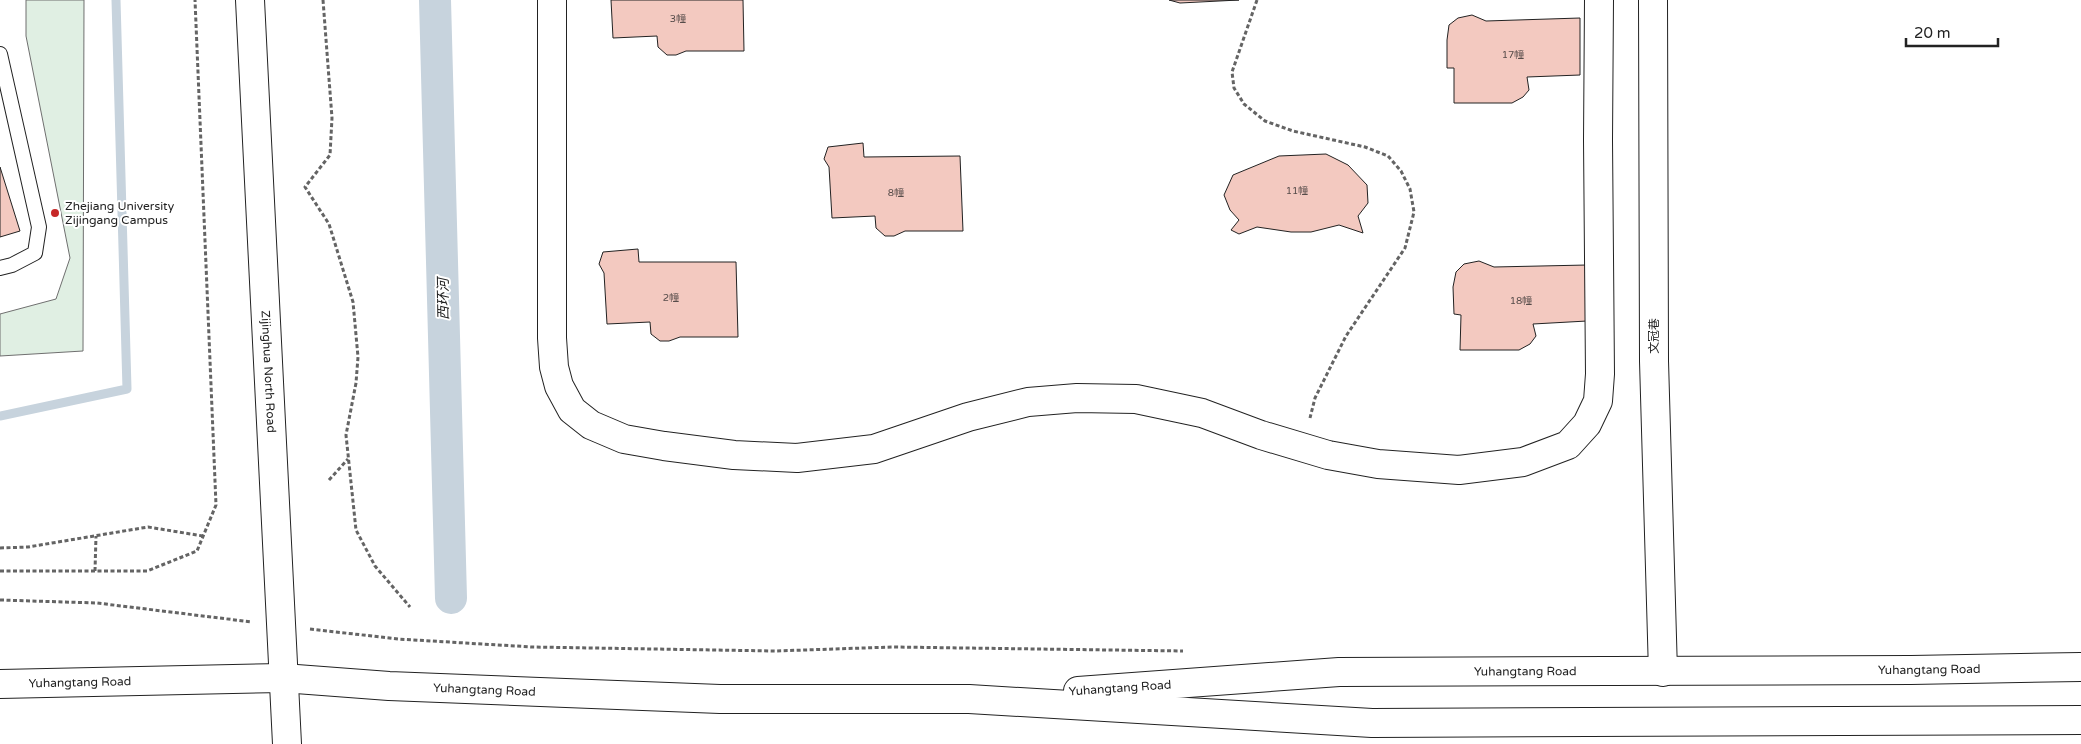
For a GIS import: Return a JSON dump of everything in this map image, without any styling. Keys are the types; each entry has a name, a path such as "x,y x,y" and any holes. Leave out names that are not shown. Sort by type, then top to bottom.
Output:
{"main road":[{"name":"Zijinghua North Road","path":"250,0 287,744"},
{"path":"552,0 552,338 554,367 559,386 572,410 591,425 624,439 664,446 734,455 797,458 874,449 968,418 1028,402 1077,398 1136,399 1202,413 1261,436 1328,455 1378,464 1459,470 1523,462 1568,445 1587,424 1598,401 1600,374 1599,0"},
{"name":"文冠巷","path":"1653,0 1654,361 1663,672"},
{"name":"Yuhangtang Road","path":"969,699 1339,672 1663,672 2081,667"},
{"name":"Yuhangtang Road","path":"0,684 283,678 408,687 710,699 969,699 1372,723 2081,720"}],"lane":[{"path":"0,54 39,226 35,253 12,265 0,268"}],"path":[{"path":"0,571 147,571 197,551 216,505 195,0"},
{"path":"323,0 332,118 330,154 305,187 330,224 353,302 358,357 356,383 346,435 356,530 374,566 410,607"},
{"path":"1257,0 1232,72 1234,88 1244,104 1265,121 1294,131 1365,147 1388,156 1401,172 1410,190 1414,212 1405,248 1346,336 1315,398 1302,448"},
{"path":"328,480 348,459"},
{"path":"0,548 28,547 148,526 203,536"},
{"path":"96,536 96,571"},
{"path":"0,600 97,603 398,639 532,648 775,650 892,647 1190,651"}],"green space":[{"path":"26,0 84,0 83,351 0,356 0,314 56,299 70,258 26,36"}],"building":[{"path":"611,0 743,0 744,51 686,51 676,55 667,55 658,47 657,36 613,38"},
{"path":"1169,0 1239,0 1180,3"},
{"path":"1472,15 1486,21 1580,18 1580,75 1527,77 1529,90 1523,97 1512,103 1454,103 1454,68 1447,68 1449,25 1458,18"},
{"path":"863,143 864,157 960,156 963,231 905,231 894,236 885,236 876,228 875,216 832,218 829,167 824,159 828,147"},
{"path":"1326,154 1348,165 1367,185 1368,203 1358,216 1363,233 1339,225 1311,232 1291,232 1257,227 1239,234 1231,230 1239,220 1230,210 1224,195 1233,175 1279,156"},
{"path":"0,167 20,231 0,237"},
{"path":"638,249 639,262 736,262 738,337 680,337 669,341 660,341 651,334 650,322 607,324 604,273 599,264 603,252"},
{"path":"1479,261 1494,267 1587,265 1587,321 1533,324 1536,336 1530,344 1519,350 1460,350 1461,315 1454,314 1453,287 1456,272 1464,264"}],"waterway":[{"path":"0,416 127,389 116,0"},
{"name":"西环河","path":"435,0 451,598"}],"place":[{"name":"Zhejiang University Zijingang Campus","path":"55,213"}]}
